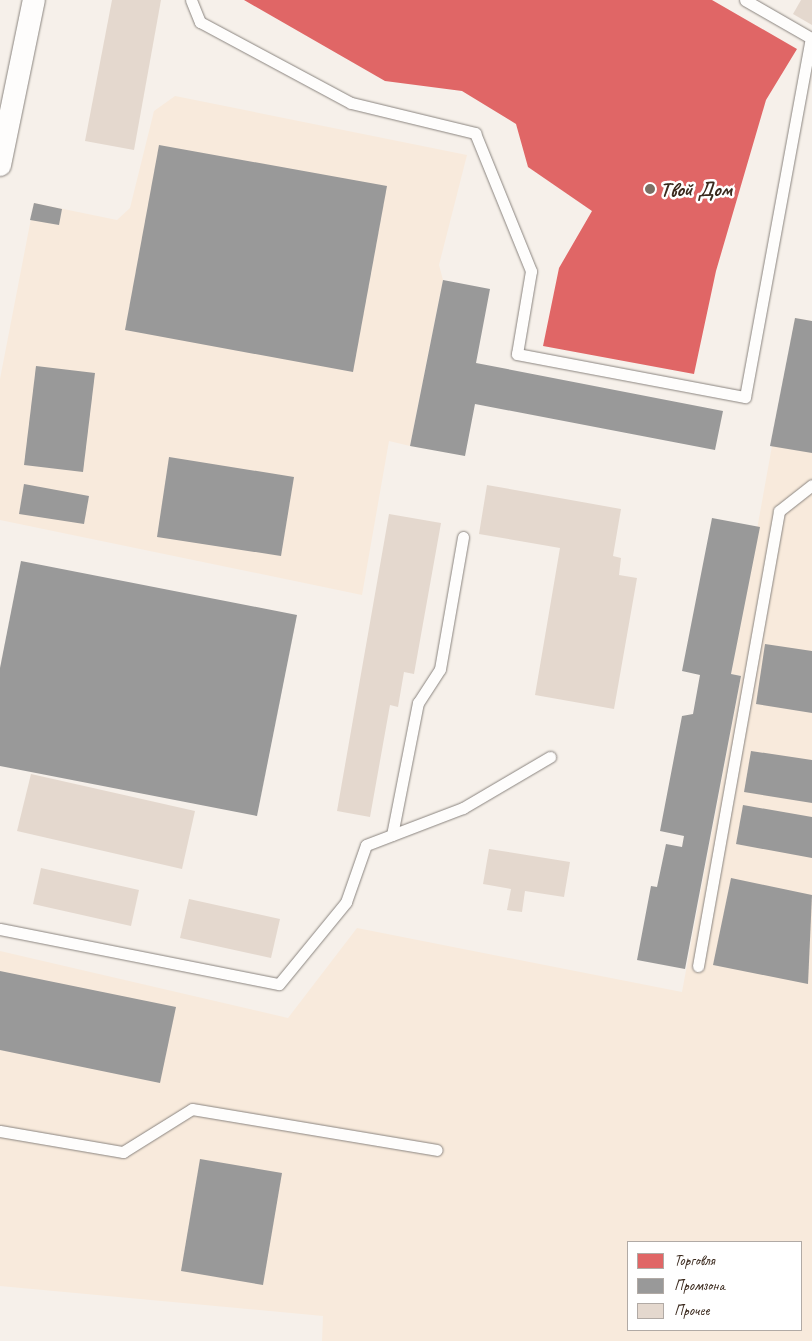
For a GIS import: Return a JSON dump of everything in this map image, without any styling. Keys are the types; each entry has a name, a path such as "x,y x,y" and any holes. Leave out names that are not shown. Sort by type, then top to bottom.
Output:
{"street":[{"path":"0,165 34,0"}],"lane":[{"path":"192,0 200,22 351,103 475,133 531,271 517,354 745,397 810,38 745,0"},
{"path":"698,966 779,511 812,485"},
{"path":"392,835 418,703 440,669 463,537"},
{"path":"0,929 279,984 346,902 366,845 463,808 550,757"},
{"path":"0,1130 123,1152 192,1109 437,1150"}],"shaded area":[{"path":"175,96 467,155 439,265 443,280 410,446 389,441 362,595 0,520 0,379 34,203 117,220 130,208 154,111"},
{"path":"795,318 812,321 812,1341 322,1341 323,1316 0,1286 0,951 288,1018 357,928 682,992 741,676 731,674"}],"building: Торговля":[{"name":"Твой Дом","path":"244,0 712,0 797,49 766,100 716,271 694,374 543,346 559,268 592,211 528,167 516,124 462,91 385,81"}],"building: Промзона":[{"path":"159,145 387,186 353,372 125,330"},
{"path":"34,203 62,209 59,225 30,220"},
{"path":"443,280 490,289 476,363 723,411 715,450 475,404 465,456 410,446"},
{"path":"795,318 812,321 812,453 770,446"},
{"path":"36,366 95,373 83,472 24,465"},
{"path":"169,457 294,477 281,556 157,537"},
{"path":"24,484 89,496 84,524 19,514"},
{"path":"712,518 760,527 731,674 741,676 685,969 637,960 651,886 657,887 666,844 682,847 684,836 660,831 682,716 693,714 700,675 682,671"},
{"path":"21,561 297,615 257,816 0,766 0,668"},
{"path":"765,644 812,651 812,713 756,704"},
{"path":"751,751 812,760 812,803 744,792"},
{"path":"743,805 812,817 812,858 736,844"},
{"path":"731,878 812,895 808,984 713,965"},
{"path":"0,971 176,1007 160,1083 0,1050"},
{"path":"200,1159 282,1173 263,1285 181,1271"}],"building: Прочее":[{"path":"112,0 161,0 134,150 85,141"},
{"path":"801,0 812,0 812,25 793,14"},
{"path":"487,485 621,509 613,556 621,558 619,575 637,578 614,709 535,695 560,548 479,534"},
{"path":"389,514 441,523 414,674 404,672 398,707 390,705 370,817 337,811"},
{"path":"31,774 195,811 182,869 17,831"},
{"path":"489,849 570,862 564,897 525,891 522,912 507,910 511,889 483,884"},
{"path":"41,868 139,890 131,926 33,904"},
{"path":"189,899 280,919 271,958 180,938"}],"place":[{"name":"Твой Дом","path":"650,189"}]}
